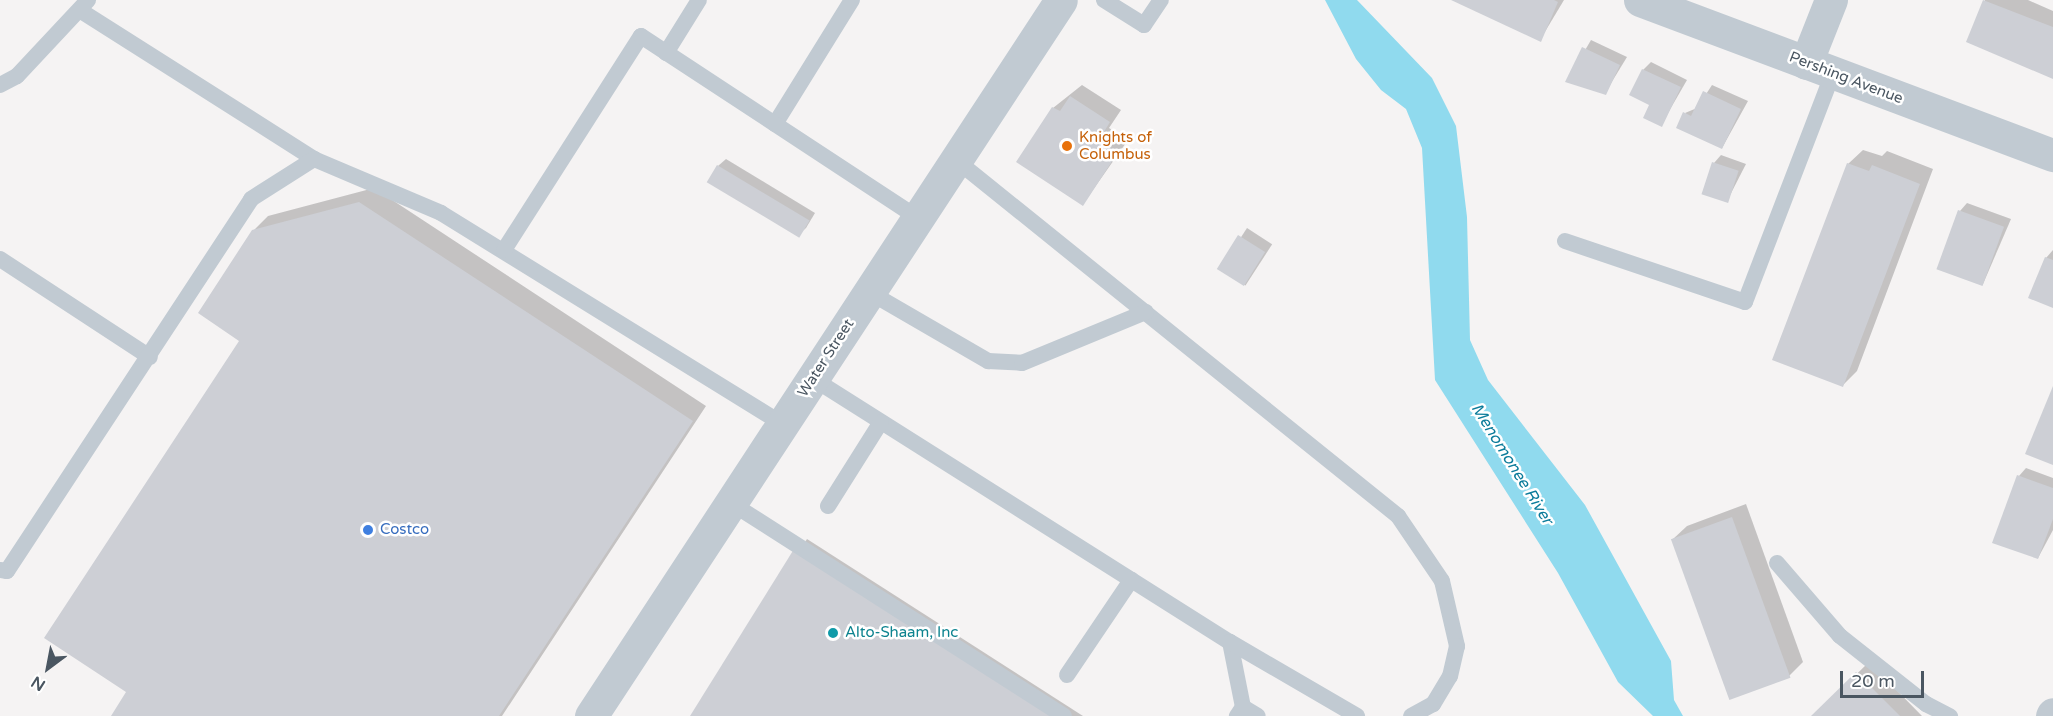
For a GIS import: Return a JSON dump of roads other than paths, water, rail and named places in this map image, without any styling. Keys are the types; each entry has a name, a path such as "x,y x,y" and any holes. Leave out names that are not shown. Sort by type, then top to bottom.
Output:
{"street":[{"name":"Water Street","path":"591,716 1061,0"},
{"name":"Pershing Avenue","path":"1640,0 2053,155"},
{"path":"1819,68 1831,0"}],"lane":[{"path":"666,52 699,0"},
{"path":"775,124 852,0"},
{"path":"1104,0 1144,25 1161,0"},
{"path":"0,85 17,76 84,5 314,159 441,213 783,424"},
{"path":"504,250 641,36 918,218"},
{"path":"1565,241 1745,302 1819,68"},
{"path":"0,570 7,571 150,357 251,199 314,159"},
{"path":"956,160 1398,516 1442,581 1457,645 1450,676 1432,704 1411,716"},
{"path":"0,259 150,357"},
{"path":"869,292 988,361 1011,363 1022,363 1146,312"},
{"path":"813,378 1230,642 1357,716"},
{"path":"828,506 881,423"},
{"path":"731,503 1064,716"},
{"path":"1777,563 1840,636 1926,704 1950,716"},
{"path":"1067,675 1131,580"},
{"path":"1230,642 1246,713"}],"water":[{"name":"Menomonee River","path":"1325,0 1357,0 1432,78 1456,126 1467,217 1470,340 1488,380 1585,505 1671,661 1674,700 1683,716 1653,716 1618,682 1558,573 1435,380 1422,148 1406,109 1381,90 1356,59"}],"place":[{"name":"Knights of Columbus","path":"1067,146"},
{"name":"Costco","path":"368,530"},
{"name":"Alto-Shaam, Inc","path":"833,633"}]}
